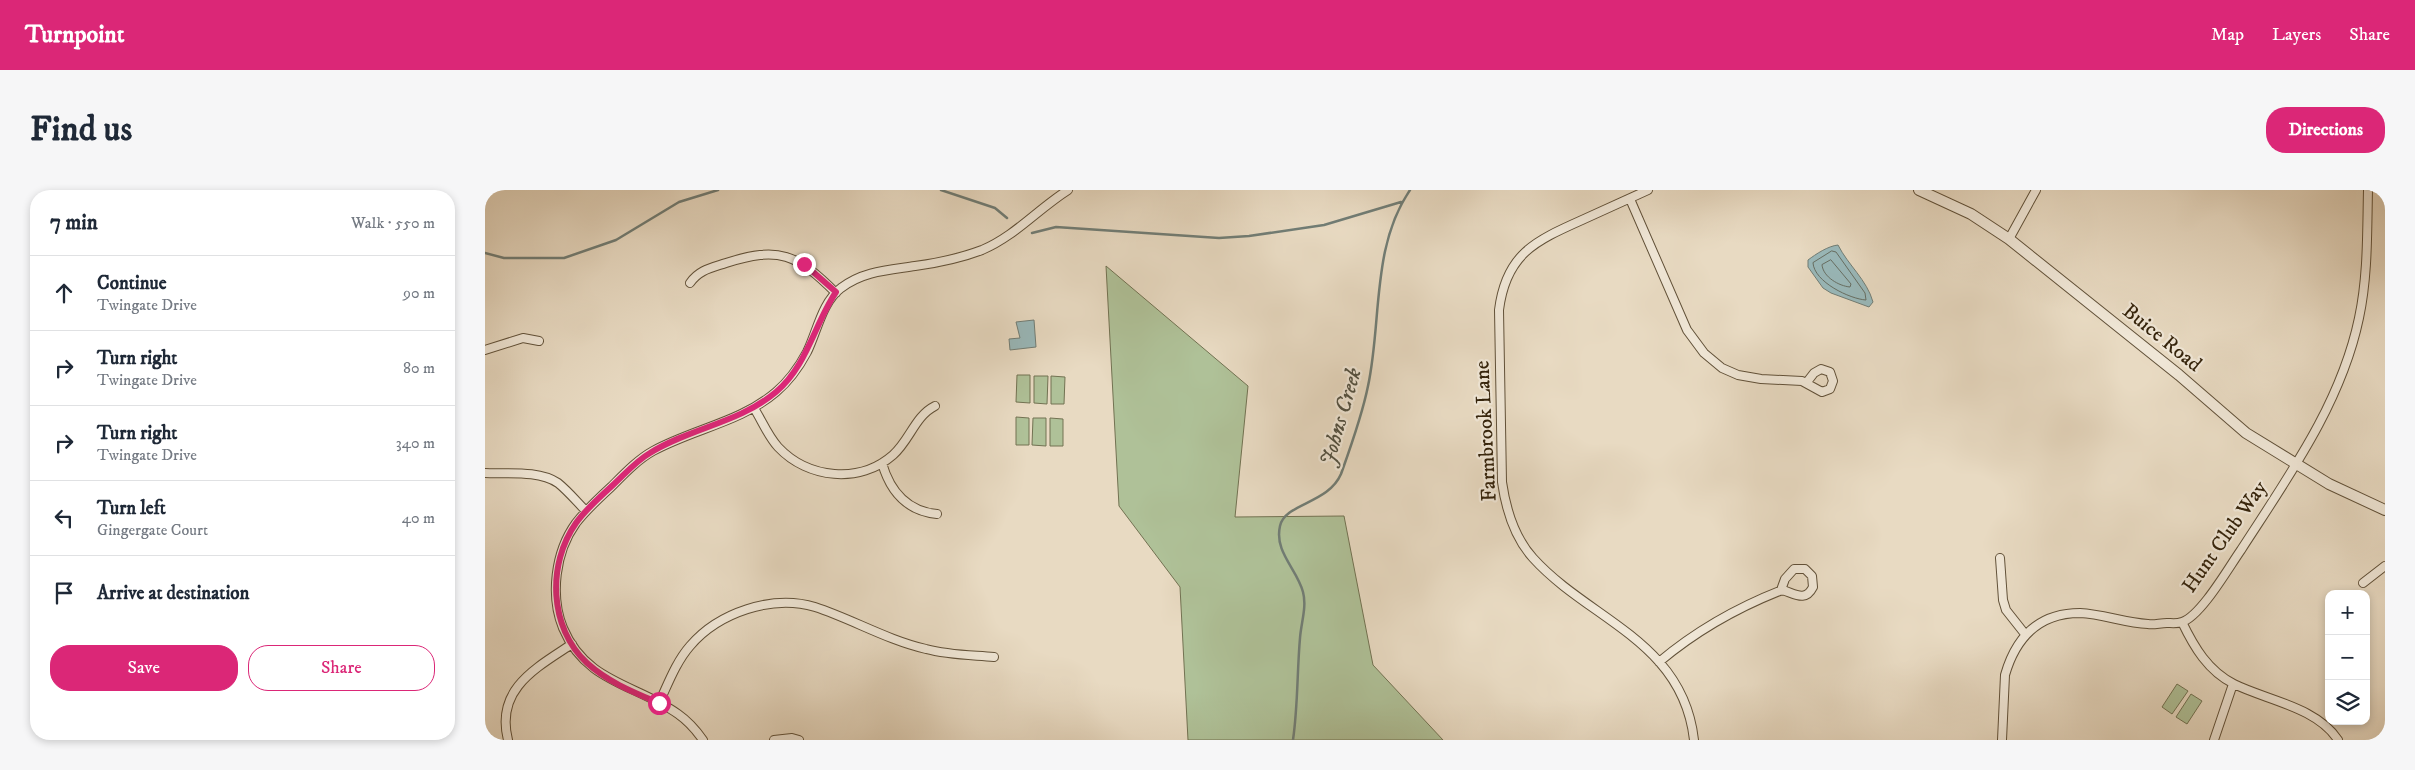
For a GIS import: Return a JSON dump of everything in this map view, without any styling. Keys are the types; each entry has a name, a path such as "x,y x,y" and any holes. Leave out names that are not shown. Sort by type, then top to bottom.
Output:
{"street":[{"path":"703,740 678,714 602,676 585,661 571,644 558,611 557,576 567,540 575,524 586,511 650,452 754,408 776,392 795,371 806,353 826,307 836,292 856,279 874,272 940,262 982,250 1015,232 1068,190"},
{"name":"Farmbrook Lane","path":"1648,190 1539,240 1520,255 1507,276 1501,292 1499,310 1502,482 1511,522 1533,558 1550,574 1637,640 1659,662 1675,684 1687,709 1694,740"},
{"name":"Buice Road","path":"1919,190 1971,214 2009,239 2185,380 2246,433 2295,465 2335,487 2385,510"},
{"path":"2009,239 2036,190"},
{"name":"Hunt Club Way","path":"2002,740 2005,675 2011,656 2025,634 2051,618 2074,614 2149,624 2182,622 2208,600 2295,465 2333,397 2347,362 2359,319 2366,264 2368,190"},
{"path":"1630,199 1687,330 1704,354 1723,368 1745,377 1807,382"},
{"path":"690,283 695,275 703,270 749,256 771,254 787,257 804,264 836,292"},
{"path":"485,350 523,338 539,340"},
{"path":"754,408 778,447 791,460 826,474 846,475 866,471 882,463 902,447 923,414 935,406"},
{"path":"882,463 890,484 903,501 917,510 937,514"},
{"path":"485,473 541,476 550,479 559,484 586,511"},
{"path":"2000,558 2006,610 2025,634"},
{"path":"2363,583 2385,566"},
{"path":"1659,662 1686,639 1716,619 1781,590 1800,597 1806,595 1813,586 1812,576 1805,569 1795,569 1785,579 1781,590"},
{"path":"659,703 679,660 701,635 728,618 772,604 794,603 814,607 926,649 994,657"},
{"path":"2182,622 2202,657 2233,684 2267,695 2302,711 2321,723 2338,740"},
{"path":"508,740 506,714 514,690 534,669 571,644"},
{"path":"2214,740 2233,684"},
{"path":"774,740 791,738 799,740"}],"green space":[{"path":"1106,266 1248,386 1235,517 1344,516 1373,665 1443,740 1188,740 1180,587 1119,506"},
{"path":"1017,375 1030,375 1030,403 1016,402"},
{"path":"1034,376 1048,376 1047,404 1034,403"},
{"path":"1051,376 1065,377 1064,404 1051,404"},
{"path":"1016,417 1029,418 1029,445 1016,445"},
{"path":"1033,418 1046,418 1046,446 1032,445"},
{"path":"1050,418 1063,419 1063,446 1050,446"},
{"path":"2177,684 2188,691 2172,714 2162,707"},
{"path":"2191,694 2202,701 2187,724 2176,717"}],"water":[{"path":"1838,245 1870,294 1873,302 1869,307 1831,293 1823,288 1808,267 1808,260 1826,249"},
{"path":"1034,320 1036,347 1010,350 1009,339 1020,338 1016,322"}],"waterway":[{"path":"485,253 504,258 564,258 616,240 679,202 718,190"},
{"path":"941,190 995,208 1007,218"},
{"name":"Johns Creek","path":"1293,740 1304,598 1300,584 1280,544 1280,526 1290,512 1327,492 1341,474 1368,386 1383,260 1398,212 1410,190"},
{"path":"1032,233 1056,227 1219,238 1249,236 1324,225 1401,202"}],"route":[{"path":"659,703 602,676 585,661 571,644 563,629 558,611 556,593 560,558 575,524 586,511 650,452 754,408 776,392 795,371 806,353 826,307 836,292 817,273 804,264"}]}
